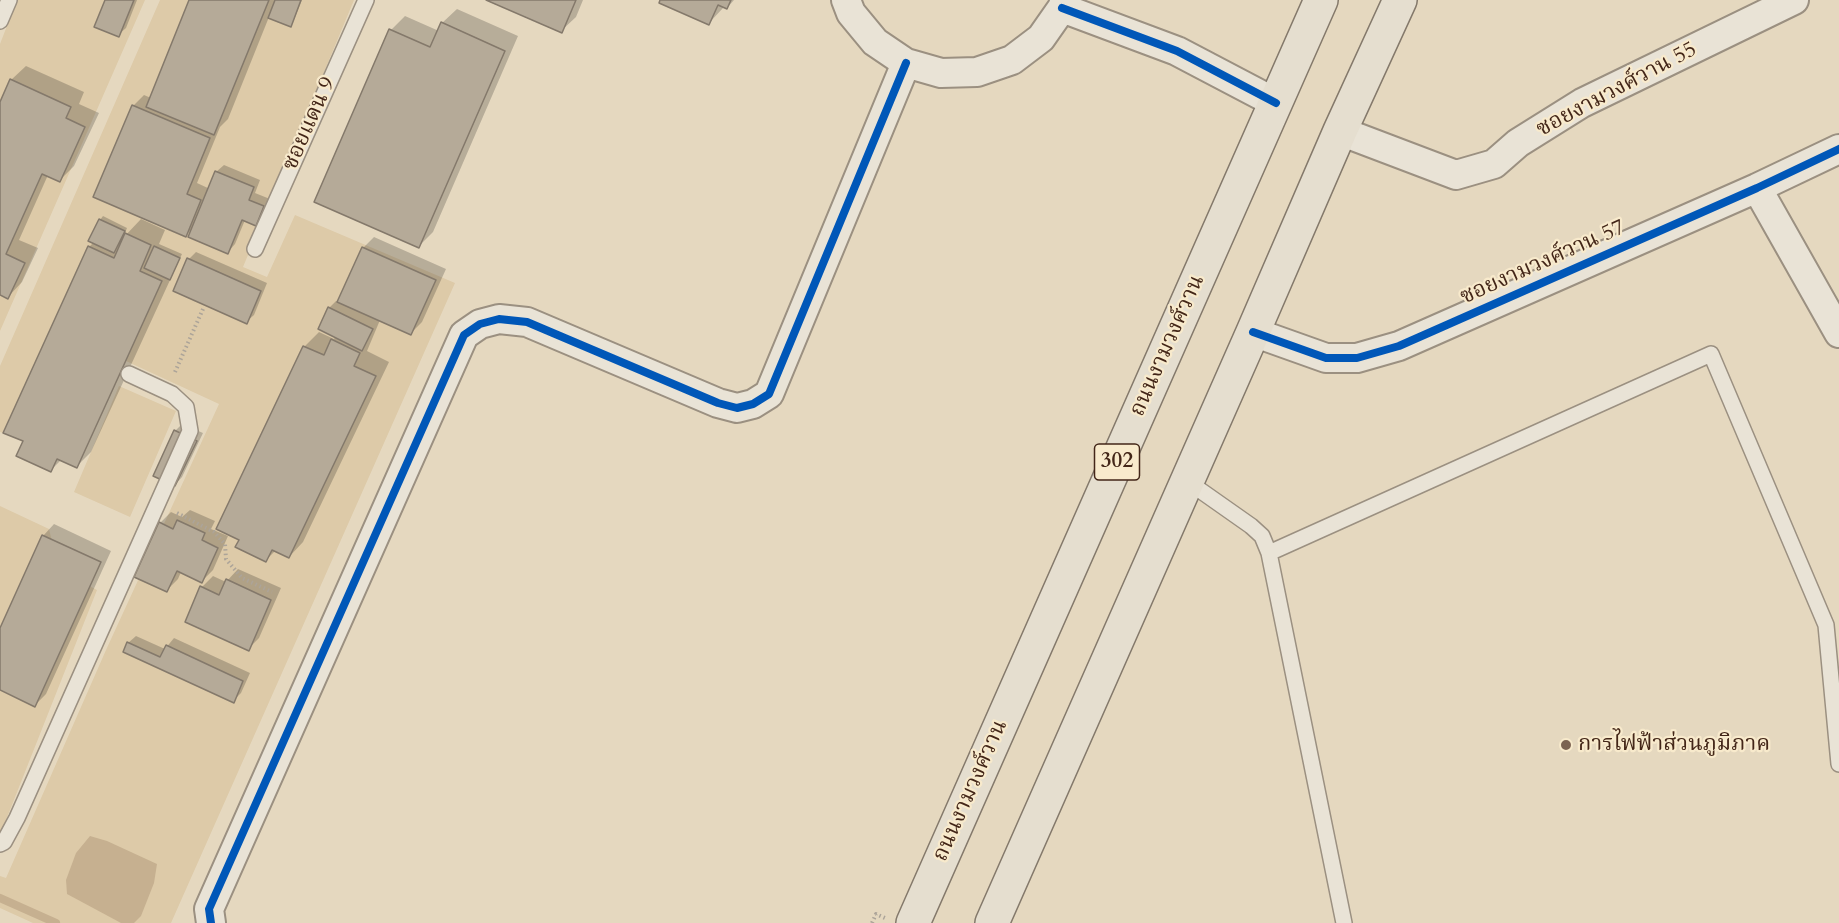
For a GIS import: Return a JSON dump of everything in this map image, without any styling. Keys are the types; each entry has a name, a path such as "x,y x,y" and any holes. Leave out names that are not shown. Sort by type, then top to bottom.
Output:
{"main road":[{"name":"ถนนงามวงศ์วาน","path":"913,923 1321,0"},
{"path":"992,923 1340,131 1400,0"}],"street":[{"path":"846,0 851,13 875,42 906,63 941,73 977,72 1012,60 1041,38 1063,4 1176,51 1276,103"},
{"name":"ซอยงามวงศ์วาน 55","path":"1340,131 1456,175 1494,164 1518,144 1582,104 1794,0"},
{"path":"211,923 208,909 464,335 480,324 499,319 527,322 718,403 737,408 753,404 769,394 906,63"},
{"name":"ซอยงามวงศ์วาน 57","path":"1253,332 1326,358 1357,358 1399,346 1757,188 1839,149"},
{"path":"1757,188 1839,333"}],"lane":[{"path":"0,21 9,0"},
{"name":"ซอยแดน 9","path":"255,249 366,0"},
{"path":"1269,553 1712,354 1826,625 1839,764"},
{"path":"0,844 4,842 17,818 190,431 186,407 172,394 129,374"},
{"path":"1187,481 1251,526 1262,536 1269,553 1344,923"}],"path":[{"path":"166,392 202,309"},
{"path":"158,502 214,532 225,544 226,559 234,571 242,578 272,592"},
{"path":"872,923 876,914"}],"shaded area":[{"path":"17,0 145,0 0,331 0,44"},
{"path":"160,0 354,0 243,267 267,277 295,215 455,283 171,923 33,923 0,908 0,876 6,878 106,650 219,404 126,361 162,281 88,247 3,433 0,432 0,366"},
{"path":"119,386 176,411 130,517 74,492"},
{"path":"0,506 49,529 59,570 97,590 0,832"},
{"path":"90,836 107,841 157,864 154,883 141,916 134,923 121,923 67,894 66,880 76,853"}],"building":[{"path":"105,0 134,0 119,37 94,27"},
{"path":"189,0 269,0 214,135 146,107"},
{"path":"275,0 301,0 291,27 268,18"},
{"path":"486,0 576,0 562,33"},
{"path":"660,0 731,0 727,9 718,5 709,25 659,3"},
{"path":"441,22 505,51 419,248 314,202 389,29 430,47"},
{"path":"10,79 71,107 66,118 85,127 60,182 42,174 6,254 25,263 8,299 0,295 0,102"},
{"path":"132,105 210,138 187,194 201,200 186,237 93,197"},
{"path":"215,171 254,187 249,200 264,206 256,226 242,220 228,254 188,237"},
{"path":"99,219 125,231 114,253 88,241"},
{"path":"125,233 151,245 140,271 162,281 77,468 57,459 51,472 16,456 23,441 3,433 88,246 114,258"},
{"path":"154,246 180,258 170,280 144,268"},
{"path":"362,247 436,280 411,335 337,302"},
{"path":"187,258 261,291 247,324 173,291"},
{"path":"328,307 373,329 362,351 318,329"},
{"path":"331,339 360,353 354,366 376,376 289,558 272,550 266,562 235,547 239,540 216,529 303,346 324,355"},
{"path":"174,430 197,441 175,486 153,476"},
{"path":"177,520 205,533 202,540 218,548 202,583 177,571 167,592 134,577 159,522 173,529"},
{"path":"42,535 101,562 35,707 0,690 0,628"},
{"path":"226,579 271,600 249,651 185,622 200,586 219,595"},
{"path":"127,642 160,657 166,645 243,681 234,703 123,652"}],"waterway":[{"path":"0,898 56,923"}],"cycle path":[{"path":"1062,8 1177,51 1276,103"},
{"path":"211,923 209,909 464,335 480,324 499,319 527,322 718,403 737,408 753,404 769,394 906,63"},
{"path":"1253,332 1326,358 1357,358 1399,346 1757,188 1839,149"}],"place":[{"name":"การไฟฟ้าส่วนภูมิภาค","path":"1566,745"}]}
